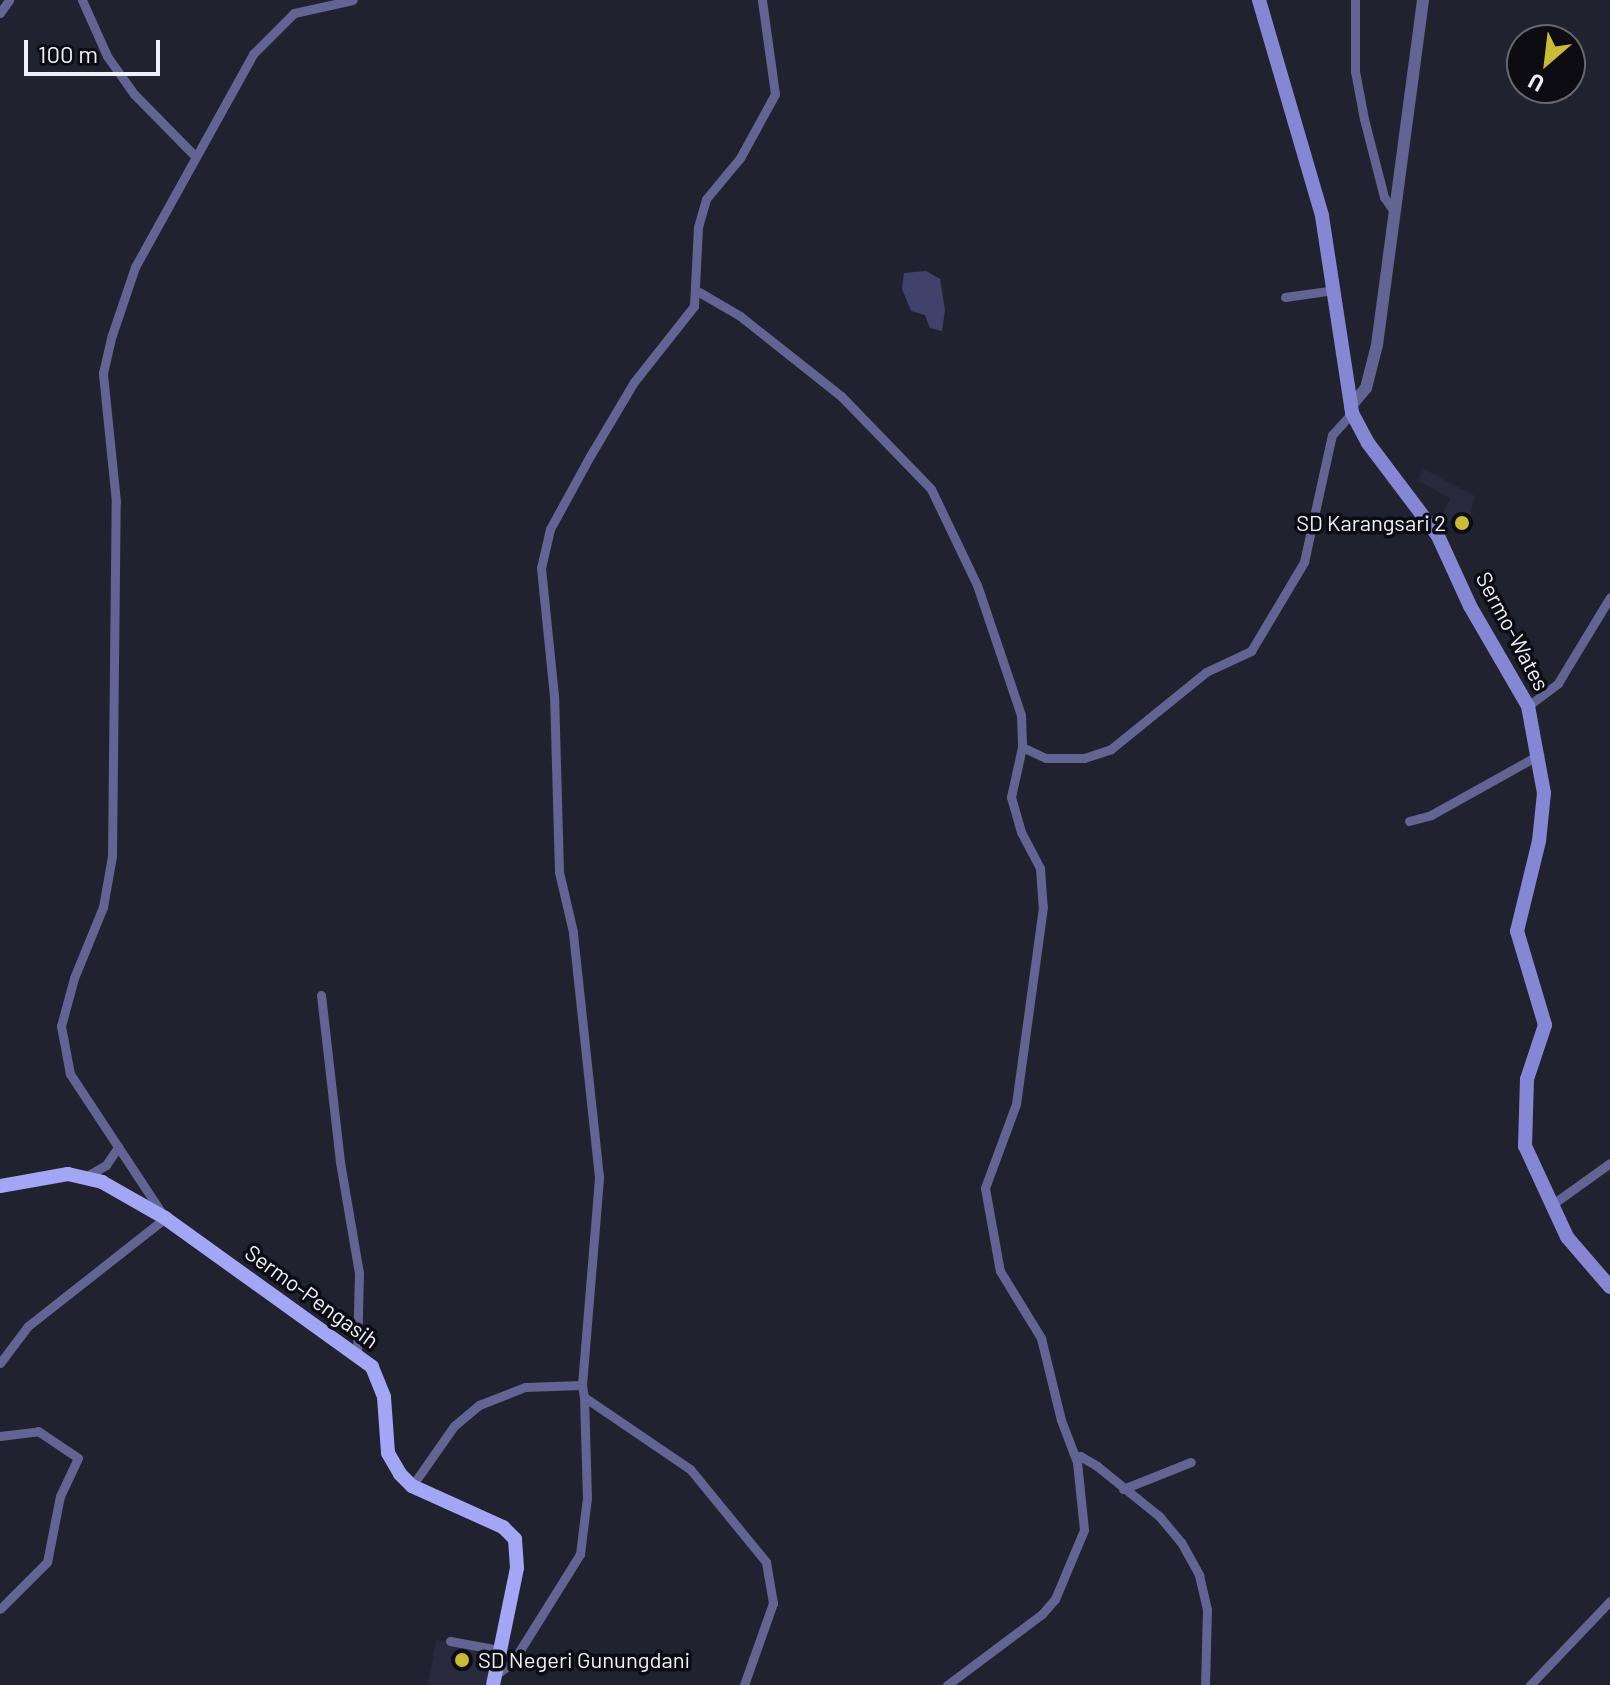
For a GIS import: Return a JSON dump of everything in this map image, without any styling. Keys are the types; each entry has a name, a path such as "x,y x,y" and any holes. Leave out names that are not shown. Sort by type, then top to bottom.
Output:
{"main road":[{"name":"Sermo-Wates","path":"1259,0 1316,193 1351,410 1368,443 1438,536 1470,606 1528,706 1544,793 1539,841 1517,931 1545,1025 1527,1079 1525,1146 1550,1206 1581,1258 1610,1287"},
{"path":"0,1186 68,1174 87,1176"},
{"name":"Sermo-Pengasih","path":"87,1176 165,1218 357,1353 380,1380 388,1453 412,1486"},
{"path":"412,1486 492,1521 515,1539 517,1568 494,1680"}],"street":[{"path":"0,13 9,0"},
{"path":"82,0 107,56 134,94 196,157"},
{"path":"0,1363 28,1326 165,1218 70,1074 61,1026 74,978 103,907 112,856 116,502 103,373 135,267 241,72 282,22 294,13 353,0"},
{"path":"494,1680 512,1663 580,1554 587,1498 582,1385 599,1177 573,932 559,872 553,682 541,568 550,529 590,456 634,382 694,306 699,292 698,227 706,199 740,158 775,94 762,0"},
{"path":"1355,0 1354,58 1364,119 1384,197 1395,213"},
{"path":"1022,747 1046,758 1084,758 1111,749 1206,672 1251,651 1304,562 1332,435 1366,388 1377,345 1423,0"},
{"path":"1285,297 1334,290"},
{"path":"699,292 740,316 841,396 931,489 1009,669 1021,715 1022,747 1011,797 1021,832 1040,868 1043,907 1016,1104 985,1188 1000,1271 1041,1338 1061,1420 1077,1462 1084,1530 1055,1599 947,1685"},
{"path":"1528,706 1558,683 1610,597"},
{"path":"1409,821 1431,815 1539,755"},
{"path":"321,995 340,1162 361,1284 357,1353"},
{"path":"87,1176 106,1165 118,1147"},
{"path":"1550,1206 1610,1163"},
{"path":"412,1486 454,1426 479,1405 525,1387 582,1385"},
{"path":"584,1397 690,1469 766,1562 773,1603 744,1685"},
{"path":"0,1436 38,1431 78,1458 60,1496 47,1562 0,1609"},
{"path":"1077,1462 1080,1456 1086,1459 1169,1526 1199,1575 1207,1609 1205,1685"},
{"path":"1123,1489 1191,1462"},
{"path":"1530,1685 1610,1601"},
{"path":"450,1641 499,1650"}],"shaded area":[{"path":"926,271 940,279 945,310 942,331 930,328 925,315 911,311 902,289 904,273"},
{"path":"1424,469 1475,496 1466,531 1442,516 1450,498 1417,480"},
{"name":"SD Negeri Gunungdani","path":"436,1640 493,1651 489,1685 428,1685"}],"place":[{"name":"SD Karangsari 2","path":"1462,523"},
{"name":"SD Negeri Gunungdani","path":"462,1660"}]}
